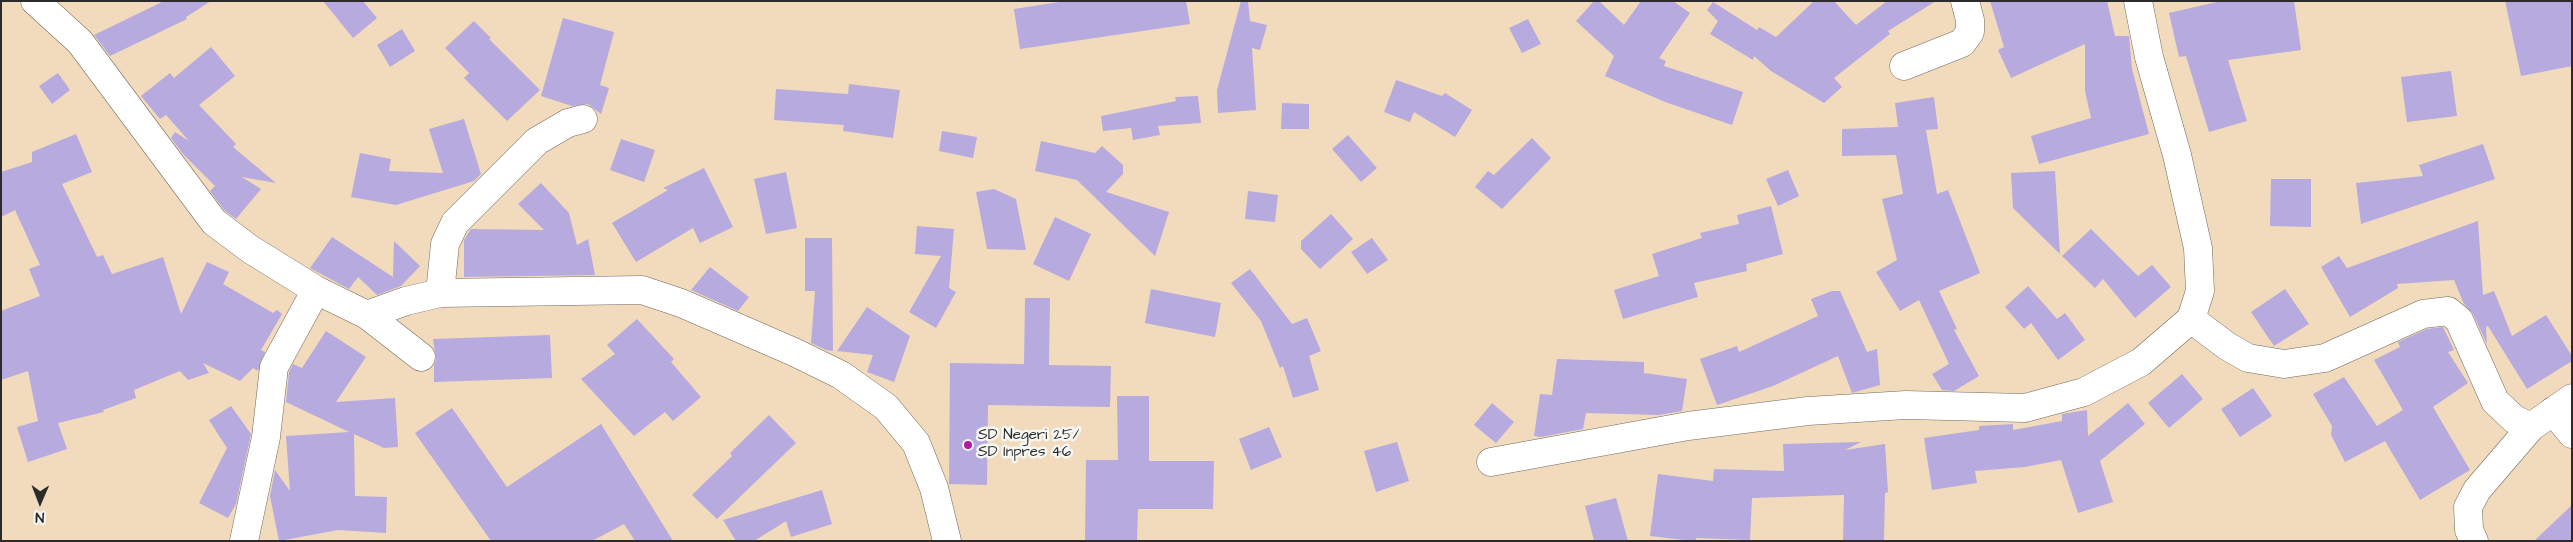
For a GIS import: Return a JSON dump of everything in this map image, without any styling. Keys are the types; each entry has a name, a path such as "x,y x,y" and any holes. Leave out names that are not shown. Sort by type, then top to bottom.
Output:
{"street":[{"path":"35,1 80,42 214,222 250,249 316,290 367,315 421,357"},
{"path":"1904,66 1962,43 1970,32 1970,20 1965,1"},
{"path":"1490,462 1688,426 1808,411 1906,405 2026,408 2084,392 2141,362 2191,319 2200,291 2198,248 2177,155 2149,57 2138,1"},
{"path":"440,293 445,244 455,223 537,141 568,123 583,119"},
{"path":"244,541 266,437 274,367 316,290"},
{"path":"367,315 406,301 440,293 642,290 681,303 794,352 841,375 886,407 916,443 934,488 947,541"},
{"path":"2191,319 2226,346 2248,358 2284,364 2324,358 2424,314 2448,311 2459,320 2495,402 2514,419 2532,427"},
{"path":"2474,541 2470,530 2468,507 2476,490 2532,427 2563,405 2572,434"}],"building":[{"path":"164,1 211,1 186,17 187,19 110,56 94,35"},
{"path":"323,1 363,1 377,18 353,38"},
{"path":"1066,1 1186,1 1190,24 1020,49 1014,9"},
{"path":"1241,1 1248,1 1250,21 1267,25 1260,50 1252,48 1256,110 1218,113 1217,90"},
{"path":"1594,1 1599,1 1624,25 1641,1 1673,1 1690,13 1659,58 1666,61 1664,66 1743,92 1732,125 1665,102 1605,76 1614,56 1576,21"},
{"path":"1814,1 1834,1 1856,25 1887,1 1936,1 1888,31 1890,34 1834,78 1842,87 1824,103 1771,71 1754,56 1753,60 1710,34 1718,21 1707,10 1713,2 1757,30 1759,27 1776,37"},
{"path":"1990,1 2107,1 2115,36 2129,36 2132,69 2149,134 2039,164 2031,136 2091,118 2085,91 2085,44 2011,78 1998,50 2004,47"},
{"path":"2221,1 2294,1 2301,50 2228,60 2247,121 2209,132 2186,56 2179,57 2169,13"},
{"path":"2505,1 2572,1 2572,66 2521,76"},
{"path":"563,18 614,32 600,85 609,88 601,114 588,104 572,106 541,96"},
{"path":"1528,19 1541,44 1522,53 1509,28"},
{"path":"474,21 491,38 489,39 540,90 507,121 464,78 469,73 445,48"},
{"path":"402,29 415,51 390,67 377,45"},
{"path":"211,47 235,76 199,105 236,144 233,147 276,183 242,177 261,189 236,219 225,211 210,191 215,186 183,154 171,138 175,132 189,141 166,115 160,119 141,96 170,73 174,78"},
{"path":"2451,71 2457,116 2407,122 2401,77"},
{"path":"58,73 70,90 52,104 39,86"},
{"path":"1396,80 1442,96 1445,93 1472,110 1455,137 1414,112 1410,122 1384,112"},
{"path":"849,84 900,90 893,138 843,131 844,125 774,120 776,89 848,94"},
{"path":"1198,96 1201,123 1158,126 1160,135 1133,140 1131,128 1103,131 1101,116 1176,101 1175,97"},
{"path":"1934,97 1938,129 1926,130 1937,194 1948,190 1980,273 1939,291 1957,329 1954,330 1979,376 1954,391 1942,390 1932,374 1949,364 1919,300 1900,311 1876,272 1897,260 1882,199 1903,194 1896,155 1842,156 1842,129 1898,127 1895,103"},
{"path":"1282,103 1309,104 1309,129 1281,129"},
{"path":"464,119 481,174 474,181 396,205 351,197 360,153 391,159 389,171 443,173 429,129"},
{"path":"942,131 977,137 973,158 939,151"},
{"path":"76,134 92,172 62,184 97,257 103,255 112,274 163,257 181,314 207,262 229,272 223,284 273,313 277,310 282,314 261,350 265,352 258,371 253,368 240,381 203,363 209,373 188,380 180,371 134,390 136,398 103,410 104,412 58,423 67,449 28,462 17,427 38,421 28,371 1,380 1,311 40,296 29,269 40,265 15,210 1,217 1,172 32,162 32,152"},
{"path":"1348,135 1377,168 1361,182 1332,149"},
{"path":"1532,138 1551,158 1502,209 1475,187 1488,171 1494,175"},
{"path":"621,139 655,150 644,182 610,170"},
{"path":"1041,141 1095,153 1102,146 1123,165 1123,174 1106,192 1169,212 1155,256 1077,180 1035,171"},
{"path":"2483,144 2495,179 2361,224 2356,183 2423,176 2419,165"},
{"path":"704,168 733,227 700,243 693,228 636,262 612,223 668,190 663,188"},
{"path":"1788,170 1799,196 1778,206 1766,179"},
{"path":"2055,171 2060,254 2013,208 2011,173"},
{"path":"786,172 797,228 766,234 754,179"},
{"path":"2271,179 2311,179 2311,227 2270,226"},
{"path":"541,183 569,213 577,245 588,239 595,275 464,277 464,240 471,229 544,230 518,204"},
{"path":"994,189 1016,199 1026,250 987,249 976,192"},
{"path":"1248,191 1278,195 1275,222 1245,219"},
{"path":"1771,206 1783,254 1746,264 1747,271 1694,283 1698,297 1623,319 1614,290 1659,276 1652,254 1702,238 1700,233 1739,224 1737,215"},
{"path":"1331,214 1353,239 1320,269 1301,249 1301,241"},
{"path":"1055,217 1091,234 1069,281 1033,264"},
{"path":"2478,221 2483,295 2494,291 2512,336 2546,315 2572,356 2572,361 2527,389 2488,326 2486,327 2487,344 2473,314 2464,304 2454,280 2397,284 2398,288 2350,317 2321,267 2339,256 2347,268"},
{"path":"917,226 954,229 949,288 956,292 936,328 909,312 941,256 915,254"},
{"path":"2091,229 2138,276 2152,265 2171,287 2135,318 2103,279 2095,288 2062,256"},
{"path":"332,237 393,277 394,241 420,266 401,286 377,295 358,277 349,289 310,268"},
{"path":"805,238 832,238 833,351 811,343 815,291 805,291"},
{"path":"1372,238 1388,260 1367,274 1351,252"},
{"path":"710,267 749,297 738,311 691,290"},
{"path":"1250,269 1292,324 1307,318 1321,351 1309,356 1319,390 1293,398 1283,366 1280,368 1261,321 1231,283"},
{"path":"2028,286 2057,319 2065,313 2085,340 2058,360 2031,323 2024,329 2005,307"},
{"path":"1151,289 1221,303 1215,337 1145,323"},
{"path":"2285,289 2309,324 2274,346 2251,312"},
{"path":"1832,291 1840,291 1867,352 1877,349 1880,385 1852,393 1838,356 1773,386 1717,405 1700,359 1737,346 1739,352 1818,316 1811,299"},
{"name":"SD Negeri 25/ SD Inpres 46","path":"1025,298 1050,298 1049,365 1111,366 1110,407 988,405 987,485 949,484 950,363 1024,364"},
{"path":"867,307 910,336 894,382 867,372 873,355 837,351"},
{"path":"637,319 674,359 671,362 701,397 673,421 665,412 634,436 581,379 615,354 607,345"},
{"path":"2443,327 2454,350 2448,352 2468,383 2433,407 2470,470 2420,500 2385,441 2345,462 2331,435 2332,426 2313,394 2344,377 2377,426 2403,410 2374,360 2400,347 2398,342 2427,329"},
{"path":"326,331 366,357 336,402 395,398 398,447 384,448 354,434 355,496 387,497 386,533 338,530 279,541 270,496 275,470 290,491 286,436 349,432 286,402 289,372 293,364 302,368"},
{"path":"550,335 552,378 434,382 436,359 433,339"},
{"path":"1557,359 1644,362 1644,373 1687,379 1682,411 1659,415 1586,413 1583,429 1541,437 1534,436 1540,394 1552,395"},
{"path":"2182,374 2203,399 2169,428 2148,403"},
{"path":"2253,388 2272,416 2240,437 2221,409"},
{"path":"1117,396 1149,396 1149,461 1214,461 1213,509 1138,509 1137,541 1085,541 1086,460 1118,460"},
{"path":"1492,403 1514,422 1496,443 1474,425"},
{"path":"2128,403 2145,424 2100,461 2113,502 2078,513 2061,460 2025,467 1975,471 1977,483 1932,490 1924,438 1979,430 1979,426 2013,424 2013,430 2062,421 2062,414 2087,410 2088,436"},
{"path":"231,406 251,434 236,504 228,518 199,503 227,448 209,420"},
{"path":"452,408 507,487 601,424 673,541 635,541 624,524 592,541 491,541 415,433"},
{"path":"769,415 796,443 717,519 692,495 732,456 730,453"},
{"path":"1269,427 1282,457 1251,470 1239,439"},
{"path":"1397,442 1409,481 1376,492 1364,451"},
{"path":"1861,442 1845,450 1885,444 1888,492 1885,493 1884,541 1843,541 1844,495 1752,498 1750,540 1696,538 1696,541 1692,541 1650,536 1658,474 1713,481 1714,469 1784,471 1783,444"},
{"path":"822,490 832,524 791,537 786,521 754,541 736,541 723,520"},
{"path":"1616,498 1628,541 1594,541 1585,506"},
{"path":"2572,505 2572,541 2534,541"}],"place":[{"name":"SD Negeri 25/ SD Inpres 46","path":"968,445"}]}
